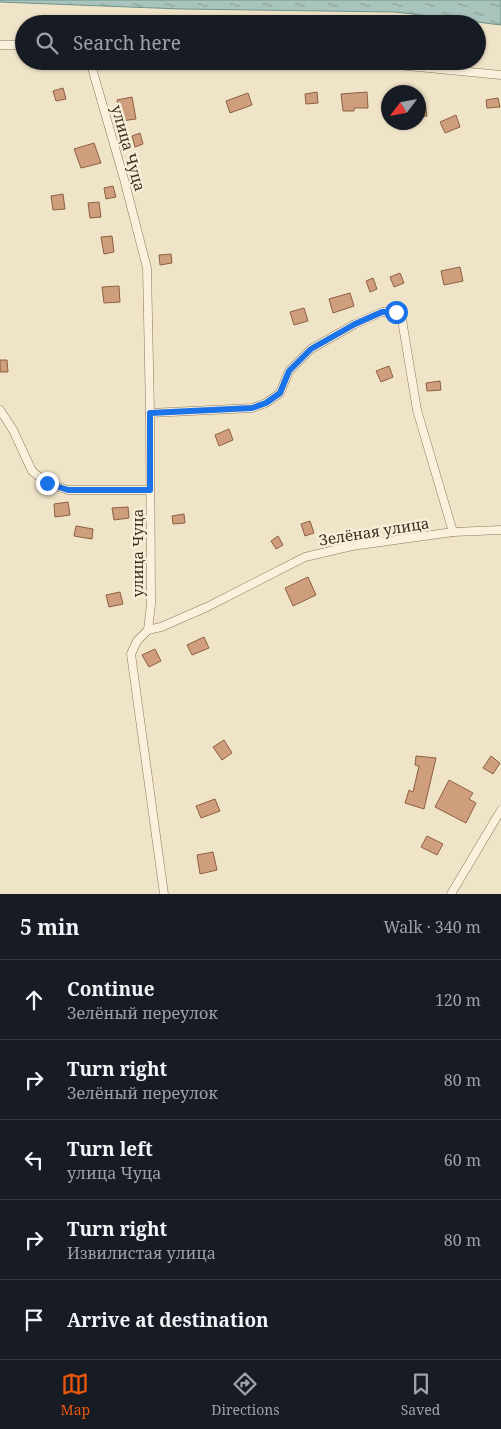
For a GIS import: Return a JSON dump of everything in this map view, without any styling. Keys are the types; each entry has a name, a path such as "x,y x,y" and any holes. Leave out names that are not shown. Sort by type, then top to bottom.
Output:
{"street":[{"path":"0,45 15,45"},
{"name":"улица Чуца","path":"93,70 124,179 146,268 150,413 151,604 148,630"},
{"path":"449,70 501,75"},
{"path":"150,413 252,408 266,403 280,393 289,371 311,349 355,324 382,312 396,312 402,320 417,410 453,532"},
{"path":"0,410 13,430 32,471 47,483 68,490 150,490"},
{"name":"Зелёная улица","path":"148,630 162,627 207,607 305,556 352,546 453,532 501,530"},
{"path":"148,630 137,641 131,654 164,894"},
{"path":"451,894 501,810"}],"water":[{"path":"0,0 501,0 501,25 486,23 486,15 181,9 0,2"}],"building":[{"path":"63,88 66,99 56,101 53,91"},
{"path":"317,92 318,103 306,104 305,94"},
{"path":"367,92 368,108 354,108 354,111 343,111 341,94"},
{"path":"248,93 252,105 230,113 226,101"},
{"path":"132,97 136,119 121,121 117,100"},
{"path":"498,98 500,107 487,108 486,100"},
{"path":"456,115 460,127 445,133 440,122"},
{"path":"140,133 143,144 135,147 132,136"},
{"path":"94,143 101,163 81,168 74,149"},
{"path":"113,186 116,197 106,199 104,188"},
{"path":"63,194 65,209 53,210 51,196"},
{"path":"99,202 101,217 90,218 88,203"},
{"path":"112,236 114,252 104,254 101,237"},
{"path":"171,254 172,263 160,265 159,255"},
{"path":"460,267 463,281 444,285 441,271"},
{"path":"400,273 404,283 394,287 390,277"},
{"path":"373,278 377,289 370,292 366,281"},
{"path":"119,286 120,302 104,303 102,287"},
{"path":"350,293 354,306 333,313 329,299"},
{"path":"304,308 308,321 294,325 290,312"},
{"path":"0,360 7,360 8,372 0,372"},
{"path":"389,366 393,377 381,382 376,371"},
{"path":"440,381 441,390 427,391 426,383"},
{"path":"229,429 233,440 219,446 215,435"},
{"path":"68,502 70,515 55,517 54,504"},
{"path":"128,507 129,518 114,520 112,508"},
{"path":"184,514 185,523 173,524 172,516"},
{"path":"310,521 314,533 305,536 301,524"},
{"path":"76,526 93,529 92,539 74,536"},
{"path":"278,536 283,545 276,549 271,541"},
{"path":"308,577 316,595 293,606 285,588"},
{"path":"120,592 123,604 109,607 106,595"},
{"path":"204,637 209,648 192,655 187,645"},
{"path":"155,649 161,661 149,667 142,655"},
{"path":"224,740 232,753 222,760 213,747"},
{"path":"416,756 436,758 424,809 405,803 409,790 413,792 419,766 415,765"},
{"path":"491,756 500,763 493,774 483,768"},
{"path":"449,780 473,793 469,799 476,803 466,823 435,807"},
{"path":"215,799 220,811 201,818 196,806"},
{"path":"427,836 443,844 437,855 421,847"},
{"path":"213,852 217,870 200,874 197,855"}],"route":[{"path":"47,483 68,490 150,490 150,413 252,408 266,403 280,393 289,371 311,349 355,324 382,312 396,312"}]}
